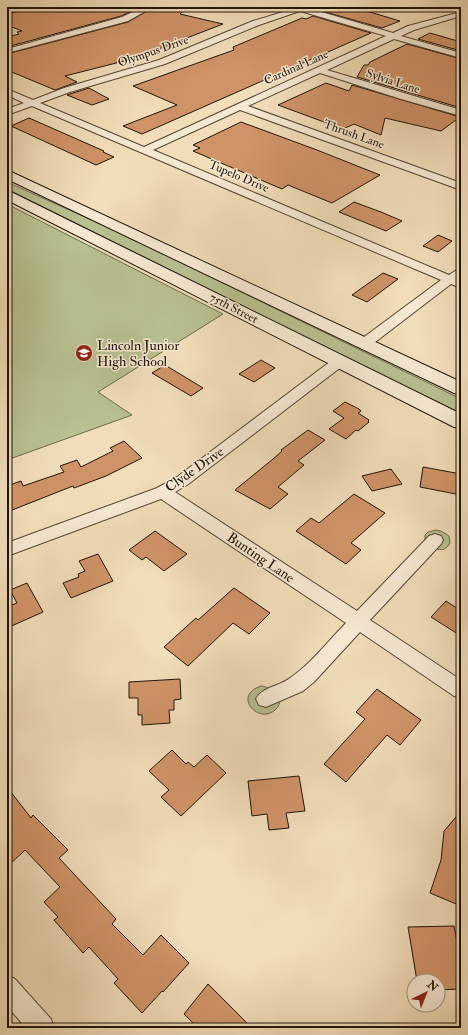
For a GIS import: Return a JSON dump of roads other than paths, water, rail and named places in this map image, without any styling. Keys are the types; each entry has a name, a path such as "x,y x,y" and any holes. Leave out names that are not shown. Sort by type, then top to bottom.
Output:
{"main road":[{"name":"75th Street","path":"7,174 461,389"},
{"name":"75th Street","path":"7,194 461,422"}],"street":[{"path":"7,51 125,19 150,7"},
{"path":"300,8 393,37 461,56"},
{"name":"Olympus Drive","path":"7,112 72,88 162,62 300,8"},
{"name":"Cardinal Lane","path":"145,150 411,28 461,14"},
{"name":"Sylvia Lane","path":"319,70 461,114"},
{"name":"Tupelo Drive","path":"7,92 456,282"},
{"name":"Thrush Lane","path":"239,106 461,187"},
{"path":"365,343 456,282 461,271"},
{"name":"Clyde Drive","path":"7,550 163,492 182,481 340,361"},
{"name":"Bunting Lane","path":"163,492 461,690"},
{"path":"266,699 296,684 307,676 436,540"},
{"path":"7,987 42,1028"}],"place":[{"name":"Lincoln Junior High School","path":"84,353"}]}
